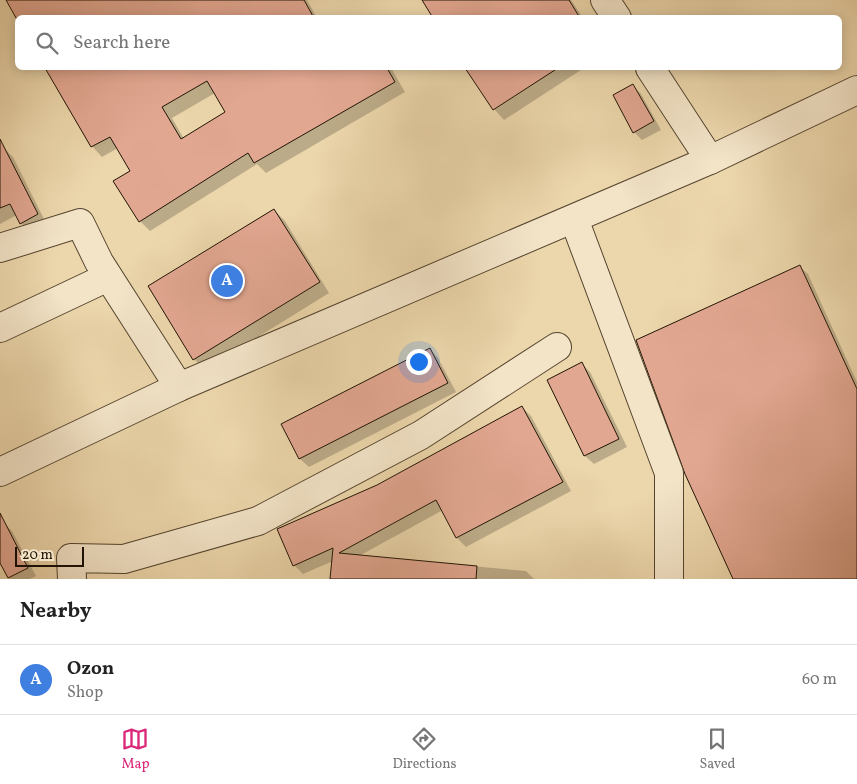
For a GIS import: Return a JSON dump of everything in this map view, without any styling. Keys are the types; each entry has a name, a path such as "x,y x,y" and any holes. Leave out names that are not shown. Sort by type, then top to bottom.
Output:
{"street":[{"path":"605,0 615,15"},
{"path":"651,70 710,160"},
{"path":"0,472 179,387 710,160 857,90"},
{"path":"574,218 669,473 669,579"},
{"path":"0,248 80,223 108,277 179,387"},
{"path":"0,328 108,277"},
{"path":"72,579 72,558 124,559 258,521 421,435 557,347"}],"building":[{"path":"6,0 304,0 312,15 15,15"},
{"path":"422,0 569,0 578,15 431,15"},
{"path":"46,70 388,70 395,82 254,163 248,153 139,222 113,181 130,171 110,137 91,147","holes":["207,81 225,112 181,139 162,107"]},
{"path":"466,70 555,70 493,110"},
{"path":"633,84 654,121 633,133 613,95"},
{"path":"0,139 38,214 20,224 10,204 0,208"},
{"path":"274,209 320,282 193,360 148,286"},
{"path":"800,265 857,389 857,579 733,579 685,474 636,340"},
{"path":"430,348 448,383 299,459 281,424"},
{"path":"582,362 619,439 584,456 547,380"},
{"path":"522,406 563,482 456,538 436,500 339,553 477,566 476,579 330,579 333,548 293,566 277,529 377,485"},
{"path":"0,513 28,568 8,578 0,563"}],"place":[{"name":"Ozon","path":"227,281"}]}
